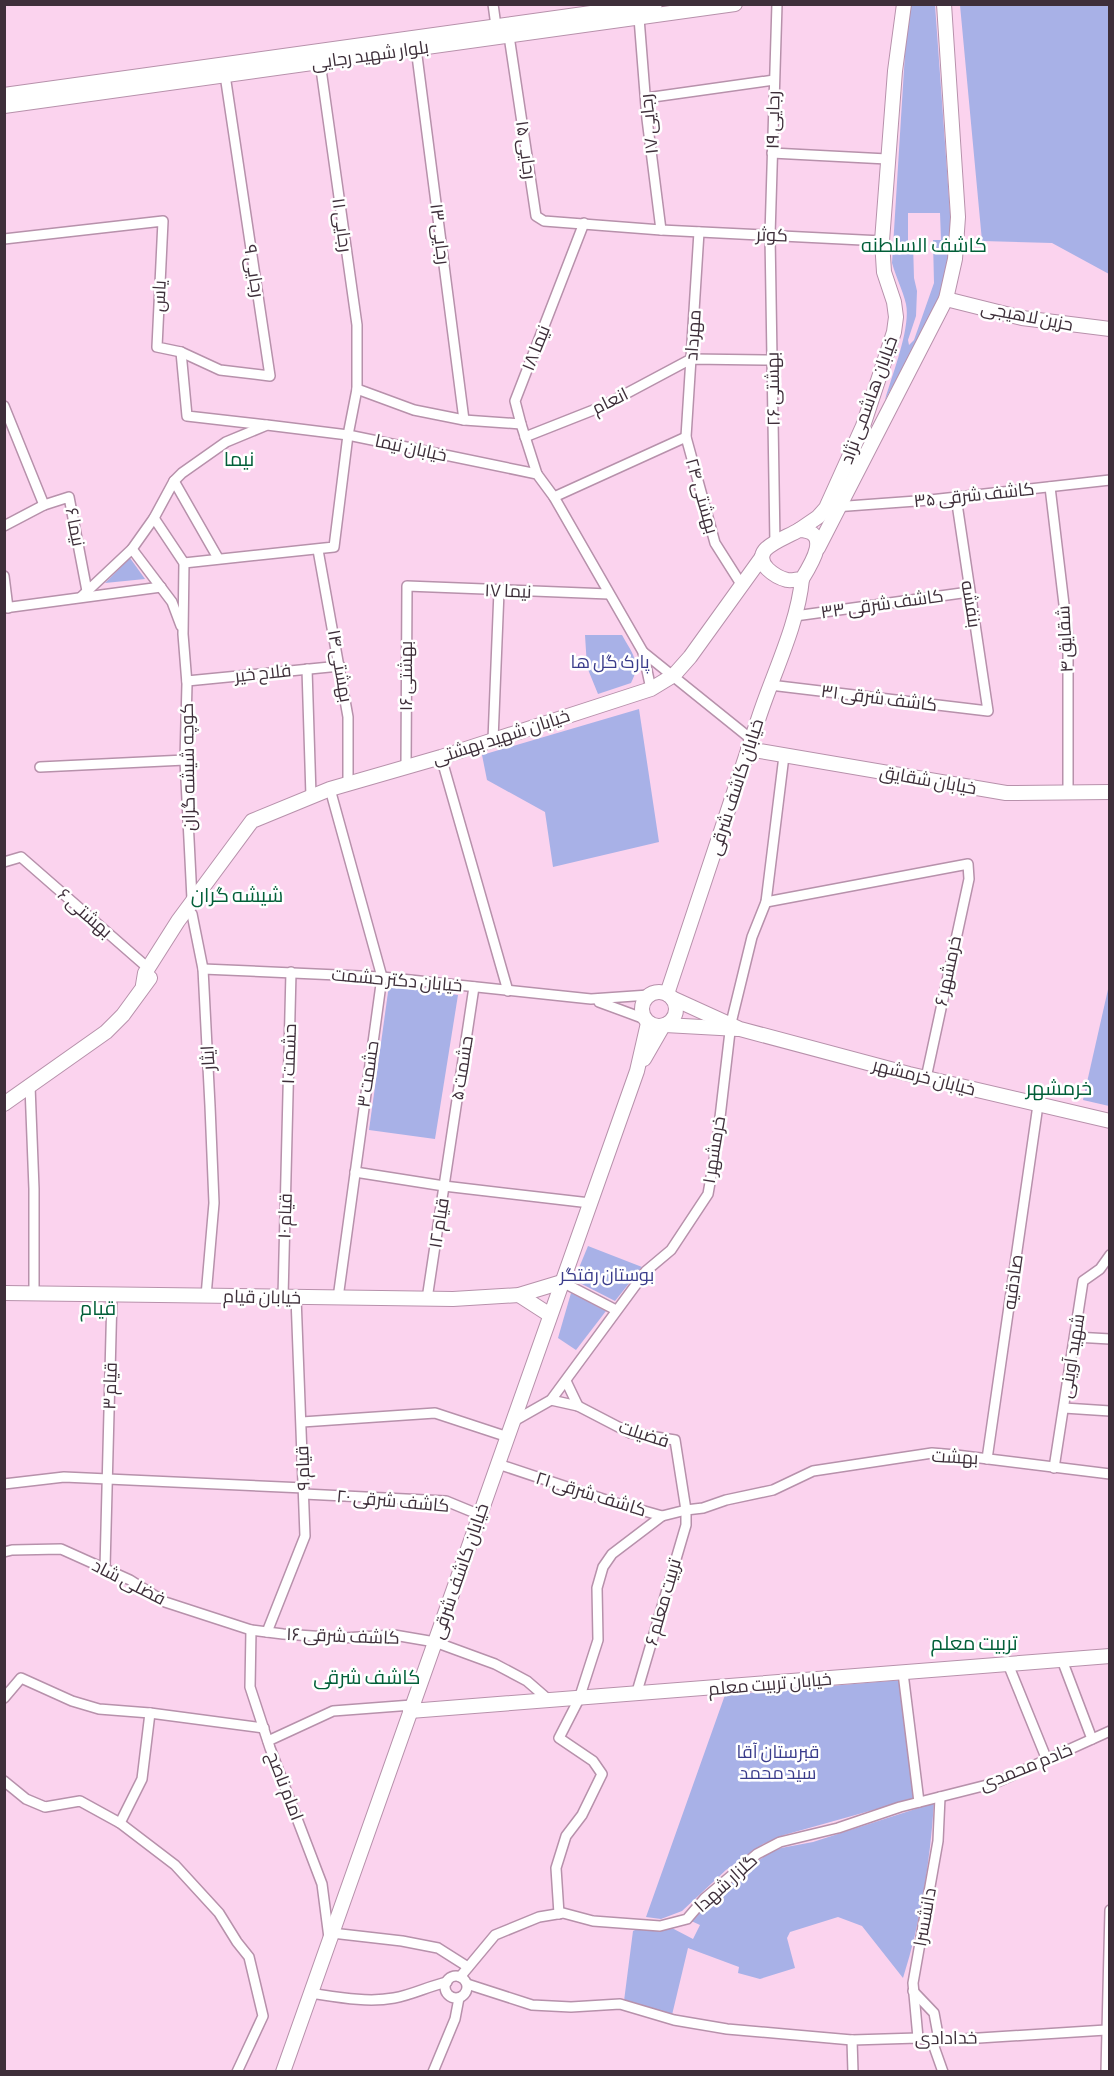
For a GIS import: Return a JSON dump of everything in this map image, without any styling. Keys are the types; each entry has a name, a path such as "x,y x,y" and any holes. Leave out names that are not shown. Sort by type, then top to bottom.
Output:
{"main road":[{"name":"بلوار شهید رجایی","path":"4,106 31,97 655,4"},
{"name":"بلوار شهید رجایی","path":"224,69 320,62 735,4"},
{"name":"خیابان هاشمی نژاد","path":"799,530 833,508 894,332 896,317 894,302 884,272 882,241 895,72 904,4"},
{"path":"818,548 813,534 806,530 799,530 766,549 762,557 764,565 787,580 802,579 818,548 833,508 946,299 955,258 958,217 944,4"},
{"name":"بلوار شهید رجایی","path":"4,95 31,97"},
{"name":"حزین لاهیجی","path":"946,299 1022,318 1110,330"},
{"name":"خیابان شهید بهشتی","path":"143,985 148,968 192,899 212,877 252,821 330,789 441,757 651,689 674,675 690,657 762,557"},
{"name":"خیابان کاشف شرقی","path":"670,996 750,744 795,616 802,579"},
{"name":"خیابان شقایق","path":"750,744 784,756 1006,793 1110,792"},
{"name":"خیابان شهید بهشتی","path":"4,1104 106,1032 123,1016 192,914 212,877"},
{"path":"661,992 734,1027 653,1025 642,1014 642,1004 649,995 661,992"},
{"path":"637,1071 664,1025 673,1018 676,1008 670,996"},
{"path":"637,1071 647,1021"},
{"name":"خیابان خرمشهر","path":"734,1027 926,1078 1110,1121"},
{"name":"خیابان کاشف شرقی","path":"283,2072 637,1071"},
{"name":"خیابان قیام","path":"4,1293 453,1299 519,1295 562,1282"},
{"path":"519,1295 550,1315"},
{"name":"خیابان تربیت معلم","path":"413,1704 430,1709 551,1702 1110,1656"}],"street":[{"path":"493,4 496,26"},
{"name":"رجایی ۱۹","path":"770,235 777,4"},
{"name":"رجایی ۱۷","path":"639,18 661,230"},
{"name":"رجایی ۱۵","path":"509,36 536,216 544,221 584,223"},
{"name":"رجایی ۱۳","path":"416,48 464,420"},
{"name":"رجایی ۱۱","path":"318,550 334,547 348,435 357,389 357,326 320,62"},
{"name":"رجایی ۹","path":"181,352 220,370 270,376 224,69"},
{"path":"646,98 774,80"},
{"path":"772,153 887,159"},
{"name":"یاس","path":"4,239 163,221 157,346 181,352"},
{"name":"کوثر","path":"584,223 661,230 882,241"},
{"name":"نیما ۱۸","path":"537,474 515,400 584,223"},
{"name":"مهرداد","path":"686,437 699,232"},
{"name":"بهشتی ۲۶","path":"770,235 775,544"},
{"path":"181,352 187,416 267,425"},
{"path":"691,359 772,360"},
{"name":"انعام","path":"525,438 601,407 691,359"},
{"path":"357,389 414,410 464,420 521,424"},
{"path":"4,406 44,505"},
{"name":"خیابان نیما","path":"84,594 132,549 154,519 174,481 189,467 226,442 267,425 348,435 537,474"},
{"path":"554,497 686,437"},
{"name":"بهشتی ۲۴","path":"686,437 715,543 741,584"},
{"path":"537,474 554,497 644,652 651,689"},
{"name":"کاشف شرقی ۳۵","path":"833,508 1110,480"},
{"path":"174,481 218,558"},
{"name":"شقایق ۴","path":"1050,487 1068,638 1068,792"},
{"name":"نیما ۶","path":"4,526 44,505 69,497 84,594"},
{"name":"بنفشه","path":"956,497 988,711"},
{"path":"154,519 184,563 183,634"},
{"path":"132,549 172,602 183,634"},
{"path":"184,563 318,550"},
{"name":"بهشتی ۱۴","path":"318,550 348,717 348,784"},
{"path":"4,576 6,608 84,594 161,587"},
{"name":"نیما ۱۷","path":"407,586 609,594"},
{"name":"بهشتی ۱۶","path":"406,767 407,586"},
{"path":"493,740 499,591"},
{"name":"کاشف شرقی ۳۳","path":"795,616 969,592"},
{"name":"کوچه شیشه گران","path":"183,634 187,681 185,760 192,899"},
{"path":"644,652 674,675 750,744"},
{"name":"فلاح خیر","path":"187,681 340,666"},
{"path":"307,669 311,796"},
{"name":"کاشف شرقی ۳۱","path":"770,685 988,711"},
{"name":"خرمشهر ۱","path":"616,1310 646,1272 671,1250 708,1194 734,1027 752,937 766,902 784,756"},
{"path":"441,757 508,991"},
{"path":"40,767 185,760"},
{"path":"330,789 382,977"},
{"name":"بهشتی ۶","path":"4,862 21,857 148,968"},
{"name":"خرمشهر ۶","path":"766,902 968,864 969,879 926,1078"},
{"name":"ایثار","path":"192,914 203,969 213,1203 206,1296"},
{"name":"خیابان دکتر حشمت","path":"203,969 382,977 591,999"},
{"name":"حشمت ۱","path":"287,1136 291,972"},
{"name":"حشمت ۳","path":"338,1298 382,977"},
{"name":"حشمت ۵","path":"450,1148 474,987"},
{"path":"591,999 649,995"},
{"path":"591,999 647,1021"},
{"path":"30,1086 34,1189 34,1293"},
{"name":"صادقیه","path":"987,1459 1038,1105"},
{"name":"قیام ۱۰","path":"287,1136 290,1297"},
{"name":"قیام ۱۲","path":"427,1299 450,1148"},
{"path":"355,1172 444,1186 590,1203"},
{"name":"شهید آوینی","path":"1054,1468 1083,1281 1105,1269 1110,1255"},
{"path":"514,1421 551,1400 616,1310 562,1282"},
{"name":"قیام ۳","path":"105,1568 112,1294"},
{"name":"قیام ۹","path":"267,1632 305,1536 302,1422 290,1297"},
{"path":"1075,1337 1110,1339"},
{"path":"566,1381 578,1406"},
{"name":"فضیلت","path":"551,1400 578,1406 630,1433 675,1440 686,1509"},
{"path":"1064,1408 1110,1411"},
{"path":"302,1422 435,1413 508,1437"},
{"name":"بهشت","path":"686,1509 703,1508 726,1500 773,1490 801,1475 827,1468 932,1454 1110,1474"},
{"name":"کاشف شرقی ۲۱","path":"498,1464 662,1516 686,1509"},
{"name":"کاشف شرقی ۲۰","path":"4,1484 64,1477 108,1478 446,1501 480,1515"},
{"name":"تربیت معلم ۶","path":"636,1695 686,1525 686,1509"},
{"path":"559,1914 556,1868 559,1857 566,1836 582,1815 602,1774 593,1761 560,1738 579,1699 598,1640 597,1588 603,1568 612,1554 662,1516"},
{"name":"فضلی شاد","path":"4,1552 61,1549 130,1580 165,1602 251,1630"},
{"name":"کاشف شرقی ۱۶","path":"251,1630 342,1638 394,1635 435,1642 477,1656 526,1681 551,1702"},
{"name":"امام ناصح","path":"251,1630 250,1687 322,1884 331,1936"},
{"path":"1062,1660 1092,1739"},
{"path":"1008,1664 1047,1760"},
{"path":"903,1673 919,1802"},
{"path":"4,1698 21,1678 72,1701 99,1709 150,1713 264,1728"},
{"path":"268,1741 333,1711 413,1704"},
{"path":"120,1823 142,1779 150,1713"},
{"name":"خادم محمدی","path":"940,1797 995,1783 1110,1731"},
{"path":"4,1781 26,1798 45,1807 80,1801 120,1823 175,1865 219,1913 249,1957 263,2016 237,2072"},
{"name":"گلزار شهدا","path":"459,1977 495,1935 539,1917 564,1913 593,1921 660,1926 687,1919 705,1898 757,1854 780,1842 940,1797"},
{"name":"دانشسرا","path":"918,2038 913,1990 938,1841 940,1797"},
{"path":"1106,2072 1110,1910"},
{"path":"331,1936 402,1941 438,1948 468,1967"},
{"path":"310,1993 374,2001 396,1998 447,1982 452,1977 459,1977 467,1984 466,1991 459,1998 455,2019 433,2072"},
{"path":"447,1982 447,1992 452,1997 459,1998"},
{"name":"خدادادی","path":"467,1984 532,2005 571,2007 620,2004 674,2020 727,2030 852,2040 918,2038 936,2040 1106,2030"},
{"path":"913,1990 934,2013 936,2040 943,2072"},
{"path":"852,2040 853,2072"}],"green space":[{"path":"908,5 935,5 951,253 947,273 933,311 885,400 903,338 907,314 905,299 892,263","holes":["908,213 940,213 941,240 933,240 934,283 914,340 909,345 908,340 916,316 917,291 914,278 913,242 908,241"]},
{"path":"960,5 1109,5 1109,274 1052,243 982,241"},
{"path":"130,558 145,579 105,583"},
{"name":"پارک گل ها","path":"585,635 622,635 636,664 631,683 598,694 587,667"},
{"path":"639,709 659,842 553,867 545,812 487,780 482,755"},
{"path":"389,985 458,995 435,1139 369,1130"},
{"path":"1109,985 1109,1106 1083,1100"},
{"name":"بوستان رفتگر","path":"588,1246 642,1267 615,1301 574,1280"},
{"name":"بوستان رفتگر","path":"571,1293 606,1311 576,1350 558,1338"},
{"name":"قبرستان آقا سید محمد","path":"901,1680 916,1798 784,1835 763,1844 726,1870 682,1911 661,1919 646,1917 725,1695"},
{"name":"قبرستان آقا سید محمد","path":"934,1803 924,1891 903,1978 862,1926 838,1917 790,1932 787,1938 795,1968 760,1979 738,1973 739,1967 688,1948 672,2015 624,2001 633,1931 641,1927 670,1927 693,1939 700,1925 689,1920 741,1873 766,1855 781,1848 813,1842"}],"district":[{"name":"کاشف السلطنه","path":"924,245"},
{"name":"نیما","path":"239,459"},
{"name":"شیشه گران","path":"237,895"},
{"name":"خرمشهر","path":"1059,1088"},
{"name":"قیام","path":"98,1308"},
{"name":"تربیت معلم","path":"974,1643"},
{"name":"کاشف شرقی","path":"367,1677"}]}
